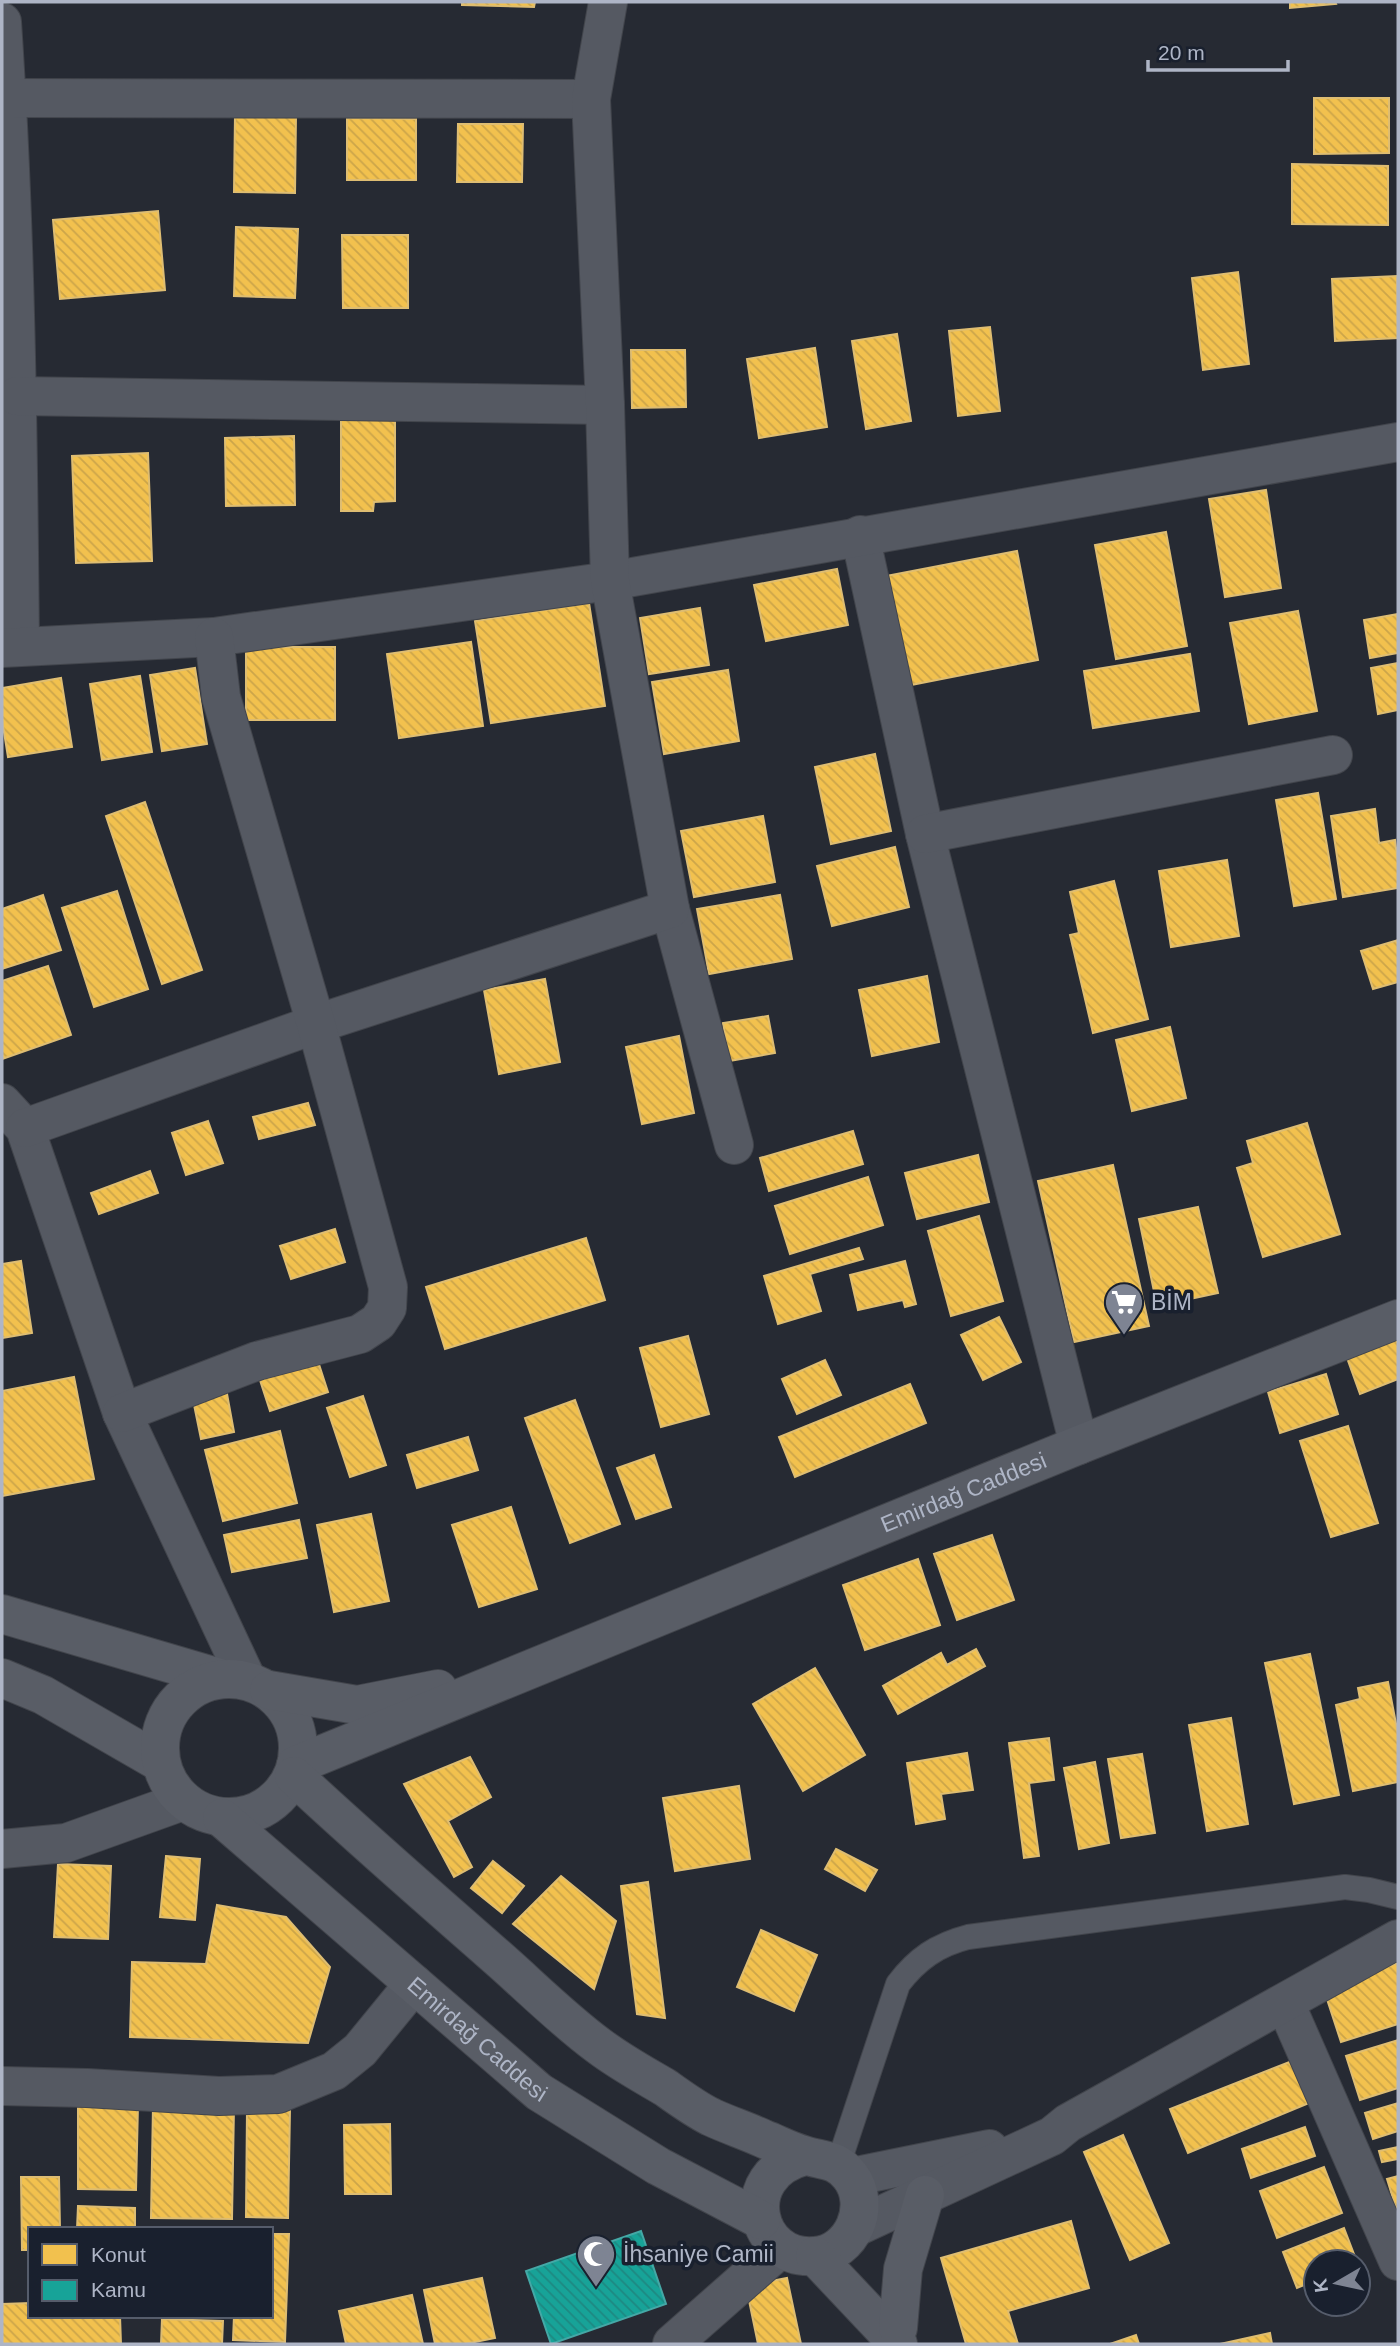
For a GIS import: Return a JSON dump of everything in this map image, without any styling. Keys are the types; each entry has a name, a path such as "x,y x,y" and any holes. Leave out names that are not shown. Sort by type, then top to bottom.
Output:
{"main road":[{"name":"Emirdağ Caddesi","path":"530,1670 1079,1445 1398,1319"},
{"path":"2,1614 246,1683 357,1705 530,1670"},
{"path":"295,1770 530,1670"},
{"path":"2,1678 43,1695 161,1763"},
{"path":"183,1801 169,1784 161,1763 159,1741 166,1718 180,1698 200,1685 246,1683 286,1707 296,1729 299,1752 295,1770 282,1795 265,1808 245,1817 222,1818"},
{"path":"295,1770 352,1830 599,2046 710,2116 831,2166 858,2193 860,2210 812,2239 759,2202 764,2185 774,2170 788,2160 831,2166"},
{"name":"Emirdağ Caddesi","path":"183,1801 201,1813 222,1818 539,2092 658,2166 812,2239 901,2339"},
{"path":"901,2339 903,2269 925,2195"}],"street":[{"path":"608,2 591,99 606,405 610,581 670,909 734,1145"},
{"path":"2,22 18,396 11,647 214,637 610,581 1398,442"},
{"path":"4,98 591,99"},
{"path":"18,396 606,405"},
{"path":"860,536 925,834 1079,1445"},
{"path":"122,1413 257,1361 360,1334 378,1322 387,1308 388,1287 316,1024 221,697 214,637"},
{"path":"925,834 1333,755"},
{"path":"246,1683 122,1413 14,1116 316,1024 670,909"},
{"path":"2,1849 66,1843 183,1801"},
{"path":"672,2344 812,2239 925,2195 1052,2136 1068,2123 1398,1939"},
{"path":"2,2086 219,2096 278,2094 334,2071 360,2050 414,1984"},
{"path":"1286,2003 1398,2262"},
{"path":"831,2166 1052,2136"}],"lane":[{"path":"831,2166 898,1983 921,1959 948,1942 968,1937 1345,1888 1398,1897"}],"building: Konut":[{"path":"462,2 535,2 534,7 462,5"},
{"path":"1290,2 1335,2 1336,4 1290,8"},
{"path":"1314,98 1389,98 1389,153 1314,154"},
{"path":"235,115 296,116 295,193 234,192"},
{"path":"347,118 416,119 416,180 347,180"},
{"path":"458,124 523,124 522,182 457,182"},
{"path":"1292,164 1388,166 1388,225 1292,224"},
{"path":"158,211 165,290 60,299 53,220"},
{"path":"236,227 298,229 295,298 234,296"},
{"path":"342,235 408,235 408,308 343,308"},
{"path":"1238,272 1249,364 1203,370 1192,278"},
{"path":"1397,276 1398,338 1335,341 1332,279"},
{"path":"990,327 1000,411 958,416 949,331"},
{"path":"897,334 911,421 866,429 852,341"},
{"path":"815,348 827,427 759,438 747,359"},
{"path":"631,350 685,350 686,407 632,408"},
{"path":"341,419 395,419 395,501 374,502 373,511 341,511"},
{"path":"294,436 295,505 226,506 225,438"},
{"path":"148,453 152,561 76,563 72,456"},
{"path":"1266,490 1281,588 1225,597 1209,499"},
{"path":"1166,532 1187,646 1116,659 1095,545"},
{"path":"1017,551 1038,660 906,686 886,576"},
{"path":"837,569 848,625 766,641 754,585"},
{"path":"589,603 605,706 491,723 475,621"},
{"path":"700,608 709,665 649,674 640,618"},
{"path":"1298,611 1317,711 1249,724 1230,623"},
{"path":"1398,614 1398,653 1370,658 1364,620"},
{"path":"471,642 483,726 399,738 387,654"},
{"path":"246,647 335,647 335,720 246,720"},
{"path":"1190,654 1199,711 1093,728 1084,671"},
{"path":"1398,663 1398,710 1378,714 1371,668"},
{"path":"195,668 207,744 162,751 150,675"},
{"path":"728,670 739,741 664,754 652,682"},
{"path":"140,676 152,752 102,760 90,684"},
{"path":"61,678 72,747 8,757 2,720 2,688"},
{"path":"875,754 891,831 831,844 815,767"},
{"path":"1318,793 1336,899 1294,906 1276,800"},
{"path":"145,802 202,970 162,984 106,816"},
{"path":"1375,809 1379,843 1395,840 1398,888 1343,897 1331,816"},
{"path":"763,816 775,882 694,897 681,831"},
{"path":"895,847 909,907 832,926 817,866"},
{"path":"1227,860 1239,936 1171,947 1159,871"},
{"path":"1114,881 1148,1019 1093,1033 1070,935 1079,933 1070,892"},
{"path":"117,891 148,989 94,1007 62,908"},
{"path":"43,895 61,950 2,969 2,909"},
{"path":"780,895 792,959 709,974 697,909"},
{"path":"1398,940 1398,982 1373,989 1361,951"},
{"path":"48,966 71,1035 2,1059 2,981"},
{"path":"927,976 939,1042 872,1056 859,990"},
{"path":"545,979 560,1062 499,1074 484,990"},
{"path":"768,1016 775,1053 729,1061 723,1023"},
{"path":"1170,1027 1186,1098 1132,1111 1116,1040"},
{"path":"679,1036 694,1113 642,1124 626,1047"},
{"path":"308,1103 315,1125 259,1139 253,1117"},
{"path":"208,1121 223,1163 186,1175 172,1133"},
{"path":"1307,1123 1340,1234 1263,1257 1237,1168 1253,1163 1247,1141"},
{"path":"853,1131 863,1164 769,1191 760,1158"},
{"path":"978,1155 989,1202 917,1219 905,1173"},
{"path":"1113,1165 1149,1326 1074,1342 1038,1181"},
{"path":"150,1171 158,1193 99,1214 91,1193"},
{"path":"868,1177 883,1225 790,1254 775,1206"},
{"path":"1198,1207 1218,1293 1157,1306 1139,1219"},
{"path":"979,1216 1003,1301 951,1316 928,1231"},
{"path":"335,1229 345,1262 291,1279 280,1246"},
{"path":"586,1238 605,1300 445,1349 426,1287"},
{"path":"859,1248 863,1259 810,1274 821,1311 778,1324 764,1276"},
{"path":"21,1261 32,1333 2,1338 2,1264"},
{"path":"905,1261 916,1304 905,1307 903,1300 858,1310 850,1275"},
{"path":"999,1317 1021,1362 983,1380 961,1335"},
{"path":"1398,1334 1398,1379 1360,1394 1346,1355"},
{"path":"688,1336 709,1414 661,1427 640,1348"},
{"path":"315,1352 328,1392 270,1411 257,1371"},
{"path":"825,1360 841,1395 797,1414 782,1379"},
{"path":"1326,1374 1338,1414 1280,1433 1268,1392"},
{"path":"74,1377 94,1479 2,1496 2,1391"},
{"path":"225,1383 234,1432 201,1439 191,1390"},
{"path":"910,1384 926,1423 795,1477 779,1437"},
{"path":"363,1396 386,1465 350,1477 327,1408"},
{"path":"575,1400 620,1524 570,1543 525,1418"},
{"path":"1348,1426 1378,1523 1331,1537 1300,1441"},
{"path":"280,1431 297,1503 223,1521 205,1450"},
{"path":"468,1437 478,1470 417,1488 407,1455"},
{"path":"654,1455 671,1507 636,1519 617,1468"},
{"path":"511,1507 537,1589 479,1607 452,1525"},
{"path":"371,1514 389,1601 334,1612 317,1525"},
{"path":"299,1520 307,1558 232,1572 224,1535"},
{"path":"992,1535 1014,1600 957,1620 934,1554"},
{"path":"918,1559 940,1625 865,1650 843,1585"},
{"path":"976,1649 985,1666 898,1714 883,1686 941,1653 947,1665"},
{"path":"1310,1654 1339,1795 1294,1804 1265,1663"},
{"path":"815,1668 865,1755 803,1791 753,1704"},
{"path":"1388,1682 1398,1734 1398,1782 1353,1791 1336,1705 1360,1699 1358,1688"},
{"path":"1231,1718 1248,1824 1207,1831 1189,1725"},
{"path":"1049,1738 1054,1780 1029,1783 1039,1856 1024,1858 1009,1743"},
{"path":"967,1753 973,1790 941,1794 945,1819 916,1824 907,1763"},
{"path":"1142,1754 1155,1833 1121,1838 1108,1759"},
{"path":"470,1757 491,1797 448,1821 472,1867 454,1877 404,1784"},
{"path":"1095,1762 1109,1843 1079,1849 1064,1768"},
{"path":"739,1786 750,1859 675,1871 663,1798"},
{"path":"836,1849 877,1870 865,1891 825,1869"},
{"path":"166,1856 200,1859 195,1920 160,1917"},
{"path":"493,1861 524,1886 502,1913 471,1888"},
{"path":"58,1864 111,1866 108,1939 54,1937"},
{"path":"561,1876 616,1921 594,1989 513,1924"},
{"path":"648,1882 665,2018 637,2014 621,1886"},
{"path":"217,1905 286,1917 330,1967 308,2043 130,2037 132,1962 206,1964"},
{"path":"761,1930 817,1955 794,2011 737,1987"},
{"path":"1398,1963 1398,2024 1341,2042 1323,1987"},
{"path":"1398,2040 1398,2088 1360,2100 1346,2056"},
{"path":"1297,2059 1314,2101 1188,2153 1170,2109"},
{"path":"1398,2103 1398,2131 1373,2139 1365,2113"},
{"path":"78,2104 138,2105 136,2190 78,2189"},
{"path":"153,2106 234,2107 232,2219 151,2218"},
{"path":"247,2110 290,2110 288,2218 246,2217"},
{"path":"390,2124 391,2194 345,2194 344,2125"},
{"path":"1305,2127 1315,2156 1251,2178 1242,2149"},
{"path":"1123,2135 1169,2243 1130,2260 1084,2152"},
{"path":"1398,2147 1398,2159 1382,2162 1379,2151"},
{"path":"1324,2167 1342,2213 1277,2238 1260,2191"},
{"path":"1398,2176 1398,2215 1387,2179"},
{"path":"21,2177 59,2177 60,2227 28,2227 28,2250 22,2250"},
{"path":"78,2206 135,2208 135,2227 77,2227"},
{"path":"1071,2221 1089,2288 1008,2311 1018,2344 966,2344 941,2258"},
{"path":"1344,2228 1352,2248 1302,2248 1302,2286 1297,2288 1283,2252"},
{"path":"273,2234 289,2234 285,2342 233,2340 234,2318 273,2318"},
{"path":"482,2278 495,2338 465,2344 435,2344 424,2290"},
{"path":"787,2278 801,2344 758,2344 746,2286"},
{"path":"412,2295 423,2344 346,2344 339,2311"},
{"path":"28,2303 28,2318 120,2318 121,2344 2,2344 2,2304"},
{"path":"162,2319 223,2321 222,2344 161,2344"},
{"path":"1270,2333 1272,2344 1220,2344"},
{"path":"1136,2335 1139,2344 1110,2344"}],"building: Kamu":[{"name":"İhsaniye Camii","path":"641,2231 666,2304 551,2344 526,2271"}],"place":[{"name":"BİM","path":"1124,1336"},
{"name":"İhsaniye Camii","path":"596,2288"}]}
